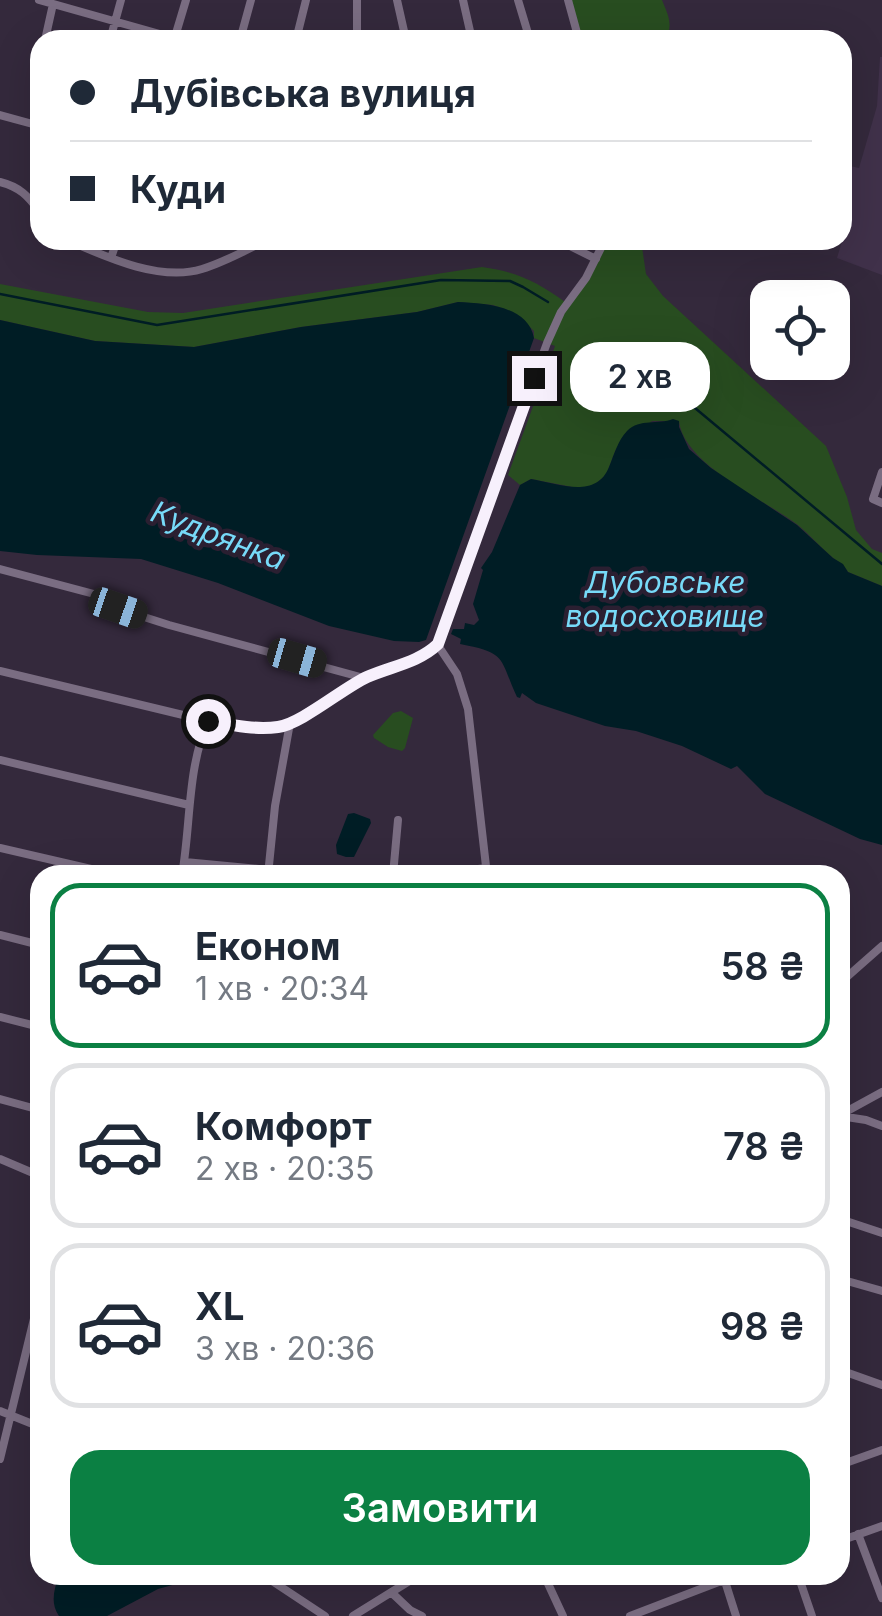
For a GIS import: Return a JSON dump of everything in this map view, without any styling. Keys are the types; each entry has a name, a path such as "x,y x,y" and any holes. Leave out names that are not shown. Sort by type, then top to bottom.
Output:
{"street":[{"path":"40,0 144,30"},
{"path":"113,30 121,0"},
{"path":"179,30 186,0"},
{"path":"243,30 251,0"},
{"path":"298,30 306,0"},
{"path":"357,0 357,30"},
{"path":"397,0 404,30"},
{"path":"463,0 470,30"},
{"path":"518,0 527,30"},
{"path":"568,0 576,30"},
{"path":"47,30 53,4"},
{"path":"0,115 30,123"},
{"path":"0,182 23,191 30,200"},
{"path":"92,250 161,272 205,268 245,250"},
{"path":"112,258 114,250"},
{"path":"578,250 596,259"},
{"path":"0,671 251,728 283,726 365,678 428,653 438,644 547,342 600,250"},
{"path":"877,501 882,472"},
{"path":"0,569 94,594 118,608 168,626 365,678"},
{"path":"438,644 457,674 468,710 486,865"},
{"path":"184,865 189,805 201,738 208,721"},
{"path":"269,865 290,723"},
{"path":"0,760 189,805"},
{"path":"394,865 398,820"},
{"path":"0,848 74,865"},
{"path":"185,862 208,865"},
{"path":"0,934 30,943"},
{"path":"850,973 882,946"},
{"path":"0,1016 30,1024"},
{"path":"850,1110 882,1092"},
{"path":"0,1099 30,1107"},
{"path":"850,1118 882,1126"},
{"path":"0,1159 30,1172"},
{"path":"850,1222 882,1232"},
{"path":"850,1282 882,1291"},
{"path":"0,1459 5,1413 30,1328"},
{"path":"850,1374 882,1385"},
{"path":"5,1413 30,1423"},
{"path":"850,1461 882,1450"},
{"path":"850,1537 882,1526"},
{"path":"858,1534 882,1598"},
{"path":"277,1585 325,1616"},
{"path":"353,1616 405,1585"},
{"path":"548,1585 562,1616"},
{"path":"630,1616 656,1612 708,1585"},
{"path":"726,1585 736,1616"},
{"path":"801,1585 812,1616"},
{"path":"392,1594 422,1616"}],"shaded area":[{"path":"882,57 882,275 837,258 839,250 852,250 852,166 859,168 877,106"}],"green space":[{"path":"571,0 662,0 669,20 669,30 579,30"},
{"path":"603,250 642,250 646,274 663,296 826,446 856,530 872,549 882,553 882,586 848,572 798,525 710,466 684,437 679,421 652,421 616,449 606,475 593,486 578,488 531,479 520,485 508,475 555,346 534,338 534,331 520,317 493,305 458,302 194,347 95,341 0,320 0,284 148,312 183,313 482,267 526,278 565,302 588,279"},
{"path":"401,711 413,718 402,751 388,747 373,735 393,713"}],"water":[{"name":"Кудрянка","path":"458,302 504,308 523,319 534,338 426,640 394,641 329,626 218,583 141,559 0,551 0,320 95,341 194,347"},
{"name":"Дубовське водосховище","path":"679,421 689,449 711,468 797,525 848,572 882,586 882,845 860,839 765,794 737,766 731,769 682,746 536,703 522,693 517,697 500,659 460,644 461,639 451,634 453,629 464,629 465,623 474,625 479,620 473,604 481,568 492,552 520,485 531,479 575,487 595,483 603,477 627,431 638,424"},
{"path":"354,813 371,823 354,857 346,857 337,854 336,845 348,814"},
{"path":"56,1585 172,1585 107,1616 59,1616"}],"waterway":[{"path":"0,294 157,325 441,280 510,281 548,302"},
{"path":"613,347 674,390"},
{"path":"683,398 882,564"}],"route":[{"path":"208,721 251,728 283,726 365,678 416,660 438,644 534,378"}]}
